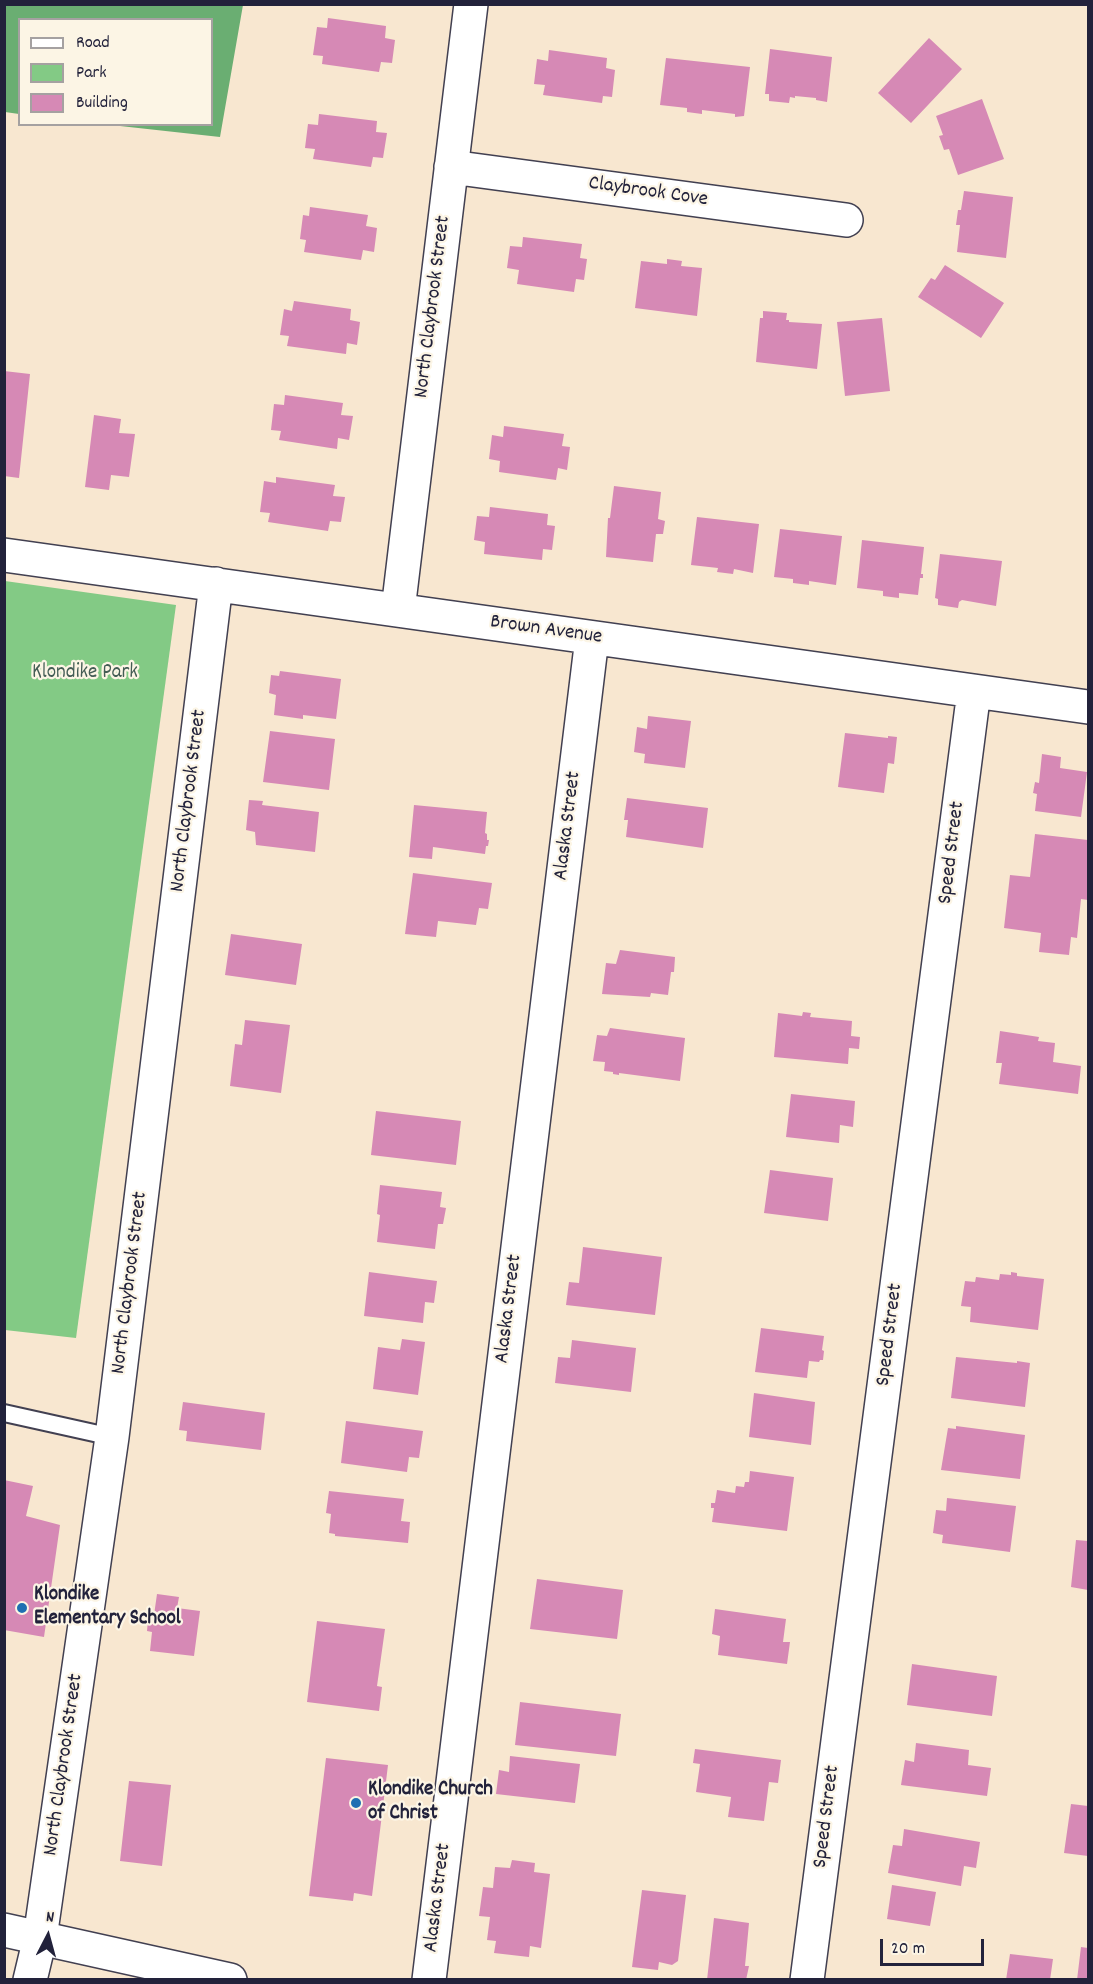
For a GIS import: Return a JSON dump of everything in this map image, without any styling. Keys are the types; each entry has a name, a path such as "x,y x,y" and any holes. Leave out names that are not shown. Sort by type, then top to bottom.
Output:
{"street":[{"name":"North Claybrook Street","path":"398,610 471,4"},
{"name":"Claybrook Cove","path":"451,167 846,220"},
{"name":"Brown Avenue","path":"4,555 1089,706"},
{"name":"North Claybrook Street","path":"30,1980 40,1938 112,1437 216,584"},
{"name":"Alaska Street","path":"429,1980 592,638"},
{"name":"Speed Street","path":"807,1980 974,691"},
{"path":"4,1930 230,1980"}],"lane":[{"path":"4,1413 112,1437"}],"green space":[{"path":"5,4 243,5 220,137 120,126 213,126 213,18 18,18 18,114 5,112"},
{"name":"Klondike Park","path":"5,581 176,605 76,1338 5,1330"}],"building":[{"path":"328,18 386,26 385,38 395,40 392,63 381,62 379,72 322,64 323,56 313,55 317,27 327,28"},
{"path":"929,38 962,69 911,123 878,93"},
{"path":"770,49 832,57 827,102 816,100 816,98 795,96 795,98 790,97 789,103 769,101 769,94 765,94"},
{"path":"549,50 607,58 606,68 615,70 612,97 603,96 602,103 543,95 545,85 534,84 537,59 548,61"},
{"path":"666,58 750,67 744,116 735,117 735,114 702,110 702,114 687,112 687,108 660,105"},
{"path":"982,99 1004,159 958,175 949,149 944,150 939,136 943,135 936,116"},
{"path":"319,114 377,121 376,132 387,133 383,158 373,157 371,167 313,159 315,149 305,148 308,124 318,125"},
{"path":"964,191 1013,197 1006,258 957,252 960,225 956,225"},
{"path":"310,207 368,215 366,226 377,228 374,252 363,250 361,260 304,252 306,240 300,239 303,215 309,216"},
{"path":"523,237 582,244 580,258 587,259 584,280 576,279 574,292 517,284 519,270 507,268 510,246 522,247"},
{"path":"667,259 682,261 681,266 702,268 697,316 635,308 641,261 667,264"},
{"path":"945,265 1004,303 981,338 918,297 931,278 935,280"},
{"path":"294,301 351,309 350,320 360,322 357,345 347,343 346,354 287,346 289,336 280,335 284,309 292,311"},
{"path":"763,311 787,313 786,320 789,322 822,324 817,369 756,362 760,318 763,318"},
{"path":"882,318 890,391 845,396 837,322"},
{"path":"4,371 30,374 19,478 4,476"},
{"path":"285,395 343,403 341,415 353,416 349,440 338,438 337,449 279,440 281,431 271,430 274,404 284,405"},
{"path":"94,415 121,419 119,433 135,434 129,477 111,475 109,490 85,487"},
{"path":"504,426 564,434 562,446 570,447 567,470 558,468 556,480 499,472 500,461 489,459 492,435 503,437"},
{"path":"276,477 335,485 333,496 345,497 341,522 330,521 328,531 268,522 270,513 260,512 264,481 276,483"},
{"path":"614,486 661,492 658,519 665,521 663,534 656,534 653,562 606,557 608,518 610,518"},
{"path":"490,507 548,514 547,525 555,526 552,550 543,549 542,560 484,554 485,542 474,540 477,516 489,517"},
{"path":"697,517 759,524 753,573 734,569 733,574 717,572 718,568 691,565"},
{"path":"780,529 842,536 836,585 809,581 809,585 793,583 793,579 774,577"},
{"path":"862,540 924,547 921,574 923,578 920,578 918,595 899,593 899,598 883,596 883,591 857,588"},
{"path":"940,554 1002,561 996,606 962,600 958,608 938,605 938,599 935,598"},
{"path":"280,671 341,679 336,719 303,715 303,719 274,715 276,695 269,693 271,675 279,676"},
{"path":"648,716 691,721 685,768 644,763 645,754 634,752 637,727 647,729"},
{"path":"270,731 335,739 329,790 263,782"},
{"path":"845,733 897,737 894,764 888,763 884,793 838,787"},
{"path":"1042,754 1061,757 1060,768 1087,772 1081,817 1035,811 1037,794 1033,793 1035,782 1039,783"},
{"path":"627,798 708,808 703,848 626,837 628,820 624,820"},
{"path":"249,800 263,801 262,805 319,812 315,852 256,845 255,832 246,830"},
{"path":"414,805 487,812 485,833 489,840 485,854 433,847 432,859 409,857"},
{"path":"1035,834 1088,840 1088,900 1081,899 1077,938 1071,937 1069,955 1039,952 1041,933 1004,928 1010,875 1030,877"},
{"path":"413,873 492,883 488,909 479,908 476,925 438,921 436,937 405,934"},
{"path":"231,934 302,944 296,985 225,975"},
{"path":"620,950 675,957 668,995 651,993 650,997 602,994 606,963 616,964"},
{"path":"803,1012 811,1013 810,1017 852,1021 851,1036 860,1037 859,1049 849,1048 848,1064 774,1057 778,1013 802,1016"},
{"path":"245,1020 290,1025 281,1093 230,1086 235,1044 242,1045"},
{"path":"610,1028 685,1038 680,1081 619,1073 619,1075 604,1071 605,1062 593,1061 597,1035 607,1036"},
{"path":"1000,1031 1039,1037 1038,1041 1055,1043 1053,1062 1081,1066 1078,1094 999,1084 1002,1063 996,1063"},
{"path":"791,1094 855,1101 853,1127 840,1125 839,1143 786,1137"},
{"path":"376,1111 461,1121 456,1165 371,1155"},
{"path":"770,1170 833,1178 828,1221 764,1213"},
{"path":"380,1185 442,1192 440,1207 446,1208 443,1224 438,1224 435,1249 377,1242"},
{"path":"583,1247 662,1257 655,1315 566,1305 569,1282 579,1283"},
{"path":"369,1272 437,1281 434,1303 425,1302 423,1323 364,1316"},
{"path":"1011,1272 1017,1273 1017,1276 1044,1279 1038,1330 970,1322 971,1307 961,1306 965,1281 975,1282 976,1277 999,1280 1000,1274 1011,1275"},
{"path":"761,1328 824,1336 823,1360 809,1361 807,1378 755,1372"},
{"path":"402,1339 425,1342 418,1395 373,1389 378,1347 400,1350"},
{"path":"572,1340 636,1348 631,1392 555,1383 558,1357 570,1358"},
{"path":"956,1357 1030,1363 1025,1407 951,1398"},
{"path":"754,1393 815,1402 811,1445 749,1437"},
{"path":"183,1402 265,1413 261,1450 186,1441 187,1431 179,1430"},
{"path":"346,1421 423,1431 419,1458 409,1457 407,1472 341,1463"},
{"path":"956,1426 1025,1435 1020,1479 941,1470 948,1428 956,1429"},
{"path":"750,1471 794,1477 787,1531 712,1522 714,1508 711,1508 711,1503 715,1503 717,1490 735,1493 736,1486 744,1487 745,1482 749,1482"},
{"name":"Klondike Elementary School","path":"4,1480 33,1486 26,1516 60,1525 44,1637 4,1630"},
{"path":"329,1491 404,1499 401,1521 410,1522 408,1543 335,1536 329,1533 331,1514 326,1513"},
{"path":"947,1498 1016,1506 1010,1552 942,1543 943,1535 933,1533 936,1510 946,1511"},
{"path":"1076,1540 1088,1541 1088,1590 1071,1587"},
{"path":"537,1579 623,1590 617,1639 530,1629"},
{"path":"157,1594 179,1597 177,1608 200,1611 194,1656 150,1651 152,1632 147,1631 148,1620 153,1622"},
{"path":"715,1609 786,1619 783,1642 790,1642 787,1664 718,1655 720,1636 712,1634"},
{"path":"317,1621 385,1629 377,1686 382,1687 379,1711 307,1702"},
{"path":"912,1664 997,1676 992,1716 907,1705"},
{"path":"520,1702 621,1714 616,1756 515,1745"},
{"path":"916,1743 969,1750 968,1765 991,1768 987,1796 901,1785 905,1760 914,1762"},
{"path":"695,1749 781,1760 778,1783 769,1782 764,1821 728,1817 731,1797 696,1792 700,1764 693,1763"},
{"path":"510,1756 580,1764 575,1803 496,1794 499,1770 509,1772"},
{"path":"326,1758 388,1765 372,1896 354,1893 353,1901 309,1896"},
{"path":"129,1781 171,1785 162,1866 120,1861"},
{"path":"1071,1804 1088,1806 1088,1856 1064,1853"},
{"path":"904,1829 980,1842 976,1868 964,1866 961,1886 888,1873 893,1845 902,1846"},
{"path":"512,1860 535,1863 534,1872 550,1874 541,1948 530,1946 529,1957 494,1953 496,1941 487,1940 490,1917 479,1916 483,1887 493,1888 495,1867 510,1868"},
{"path":"892,1885 936,1892 930,1926 887,1919"},
{"path":"642,1890 686,1895 678,1961 672,1965 659,1962 658,1970 632,1967"},
{"path":"714,1918 749,1923 745,1966 749,1966 746,1980 707,1980"},
{"path":"1081,1947 1088,1948 1088,1980 1077,1980"},
{"path":"1010,1954 1053,1959 1050,1980 1006,1980"}],"place":[{"name":"Klondike Elementary School","path":"22,1608"},
{"name":"Klondike Church of Christ","path":"356,1803"}]}
